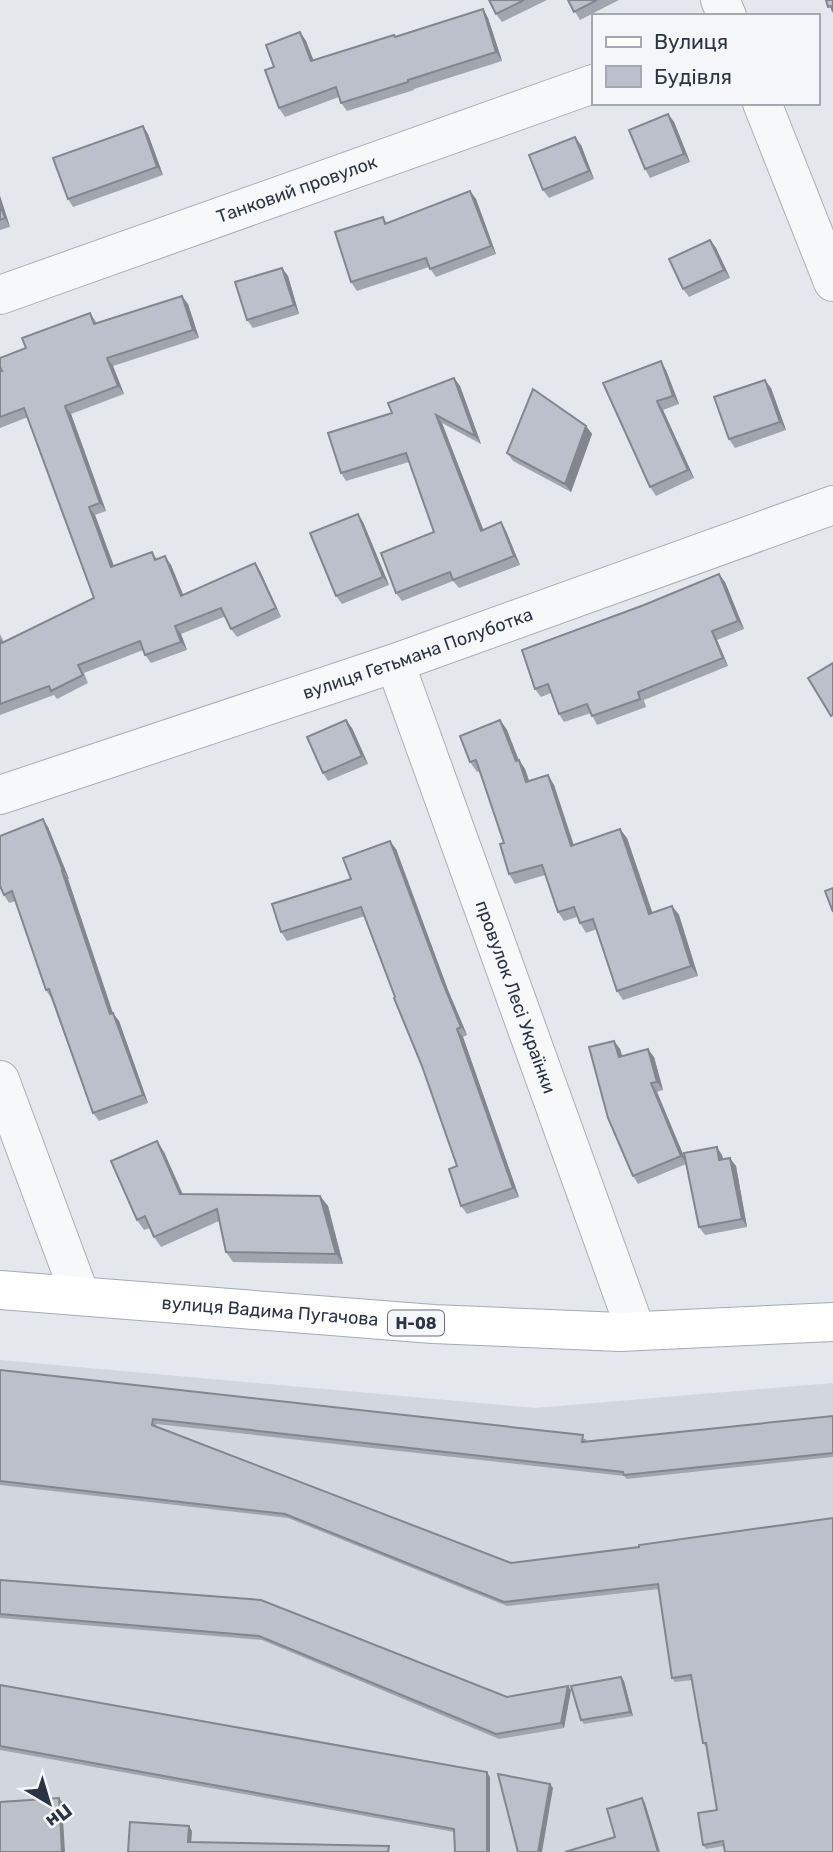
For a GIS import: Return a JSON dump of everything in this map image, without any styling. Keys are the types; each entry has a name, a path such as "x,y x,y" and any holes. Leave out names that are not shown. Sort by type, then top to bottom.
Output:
{"main road":[{"name":"вулиця Вадима Пугачова","path":"0,1290 433,1324 620,1332 833,1322"}],"street":[{"name":"Танковий провулок","path":"0,295 592,84"},
{"path":"763,105 833,282"},
{"name":"вулиця Гетьмана Полуботка","path":"0,795 395,663 833,506"},
{"name":"провулок Лесі Українки","path":"395,663 636,1331"},
{"path":"0,1080 80,1296"}],"shaded area":[{"path":"0,1360 535,1408 833,1383 833,1852 0,1852"}],"building":[{"path":"489,0 524,0 496,14"},
{"path":"568,0 597,0 574,12"},
{"path":"826,0 833,0 833,12 831,6 828,7"},
{"path":"483,9 496,52 341,103 336,87 279,108 265,70 274,67 266,45 300,32 311,61"},
{"path":"668,114 684,154 645,169 629,130"},
{"path":"143,126 157,167 68,199 53,158"},
{"path":"575,137 589,171 543,190 529,155"},
{"path":"470,191 491,246 430,269 426,258 351,282 335,232 383,217 385,224"},
{"path":"0,205 5,218 0,220"},
{"path":"710,240 724,270 683,289 669,259"},
{"path":"282,268 294,305 247,320 235,282"},
{"path":"182,296 193,330 107,358 118,386 65,406 100,503 89,507 111,567 152,552 155,560 165,556 181,596 255,563 276,608 231,629 221,608 175,626 181,642 145,655 140,641 78,665 83,675 51,691 49,686 0,704 0,640 2,643 94,598 24,408 0,417 0,358 26,348 22,338 90,313 94,324"},
{"path":"661,361 673,396 657,401 688,470 650,487 603,383"},
{"path":"454,378 475,436 436,415 481,531 501,522 514,556 453,580 450,572 396,593 381,553 434,532 406,453 341,473 328,433 392,413 388,403"},
{"path":"765,380 780,422 729,439 714,397"},
{"path":"533,389 586,426 565,484 507,453"},
{"path":"358,514 383,577 336,596 310,533"},
{"path":"719,574 738,621 712,631 723,658 638,692 640,699 592,716 587,704 559,714 548,684 535,689 522,650"},
{"path":"833,663 833,715 831,716 808,678"},
{"path":"346,720 362,756 323,773 307,737"},
{"path":"500,720 526,782 548,775 571,846 620,829 649,914 672,906 691,966 617,991 593,919 580,923 574,907 558,912 542,865 509,874 500,844 504,843 476,760 470,762 460,736"},
{"path":"43,819 110,1014 113,1013 143,1095 93,1113 12,891 4,895 0,886 0,836"},
{"path":"390,841 461,1027 457,1029 513,1188 461,1206 449,1169 457,1166 361,907 281,932 272,904 351,879 343,858"},
{"path":"833,888 833,912 825,891"},
{"path":"614,1041 619,1057 648,1049 657,1082 651,1083 681,1156 633,1176 608,1118 589,1047"},
{"path":"157,1141 180,1194 320,1196 336,1254 226,1252 217,1209 154,1237 145,1216 137,1220 111,1161"},
{"path":"717,1147 719,1160 730,1158 742,1219 699,1227 684,1153"},
{"path":"0,1370 583,1435 582,1442 833,1416 833,1453 624,1475 623,1472 153,1419 152,1425 511,1563 833,1518 833,1852 725,1852 723,1841 703,1845 698,1813 717,1810 706,1743 703,1743 691,1675 672,1678 658,1584 504,1602 285,1514 0,1481"},
{"path":"0,1580 261,1600 507,1697 568,1686 561,1723 496,1734 259,1636 0,1614"},
{"path":"621,1677 630,1712 581,1720 571,1686"},
{"path":"0,1685 487,1772 487,1852 455,1852 454,1829 0,1746"},
{"path":"498,1774 550,1784 538,1852 518,1852"},
{"path":"59,1798 62,1852 0,1852 0,1802"},
{"path":"642,1798 658,1852 565,1852 615,1837 607,1809"},
{"path":"130,1822 189,1826 188,1842 389,1846 388,1852 128,1852"}]}
